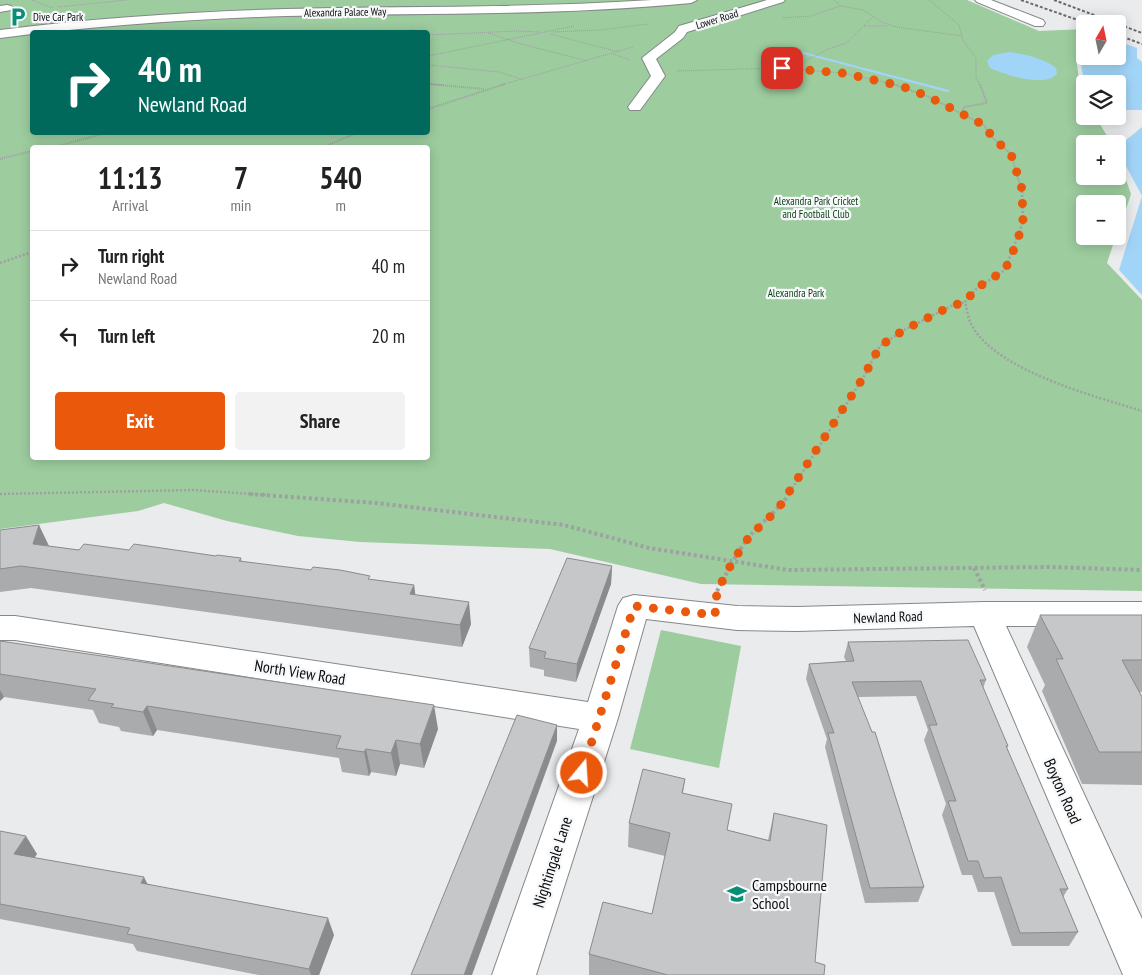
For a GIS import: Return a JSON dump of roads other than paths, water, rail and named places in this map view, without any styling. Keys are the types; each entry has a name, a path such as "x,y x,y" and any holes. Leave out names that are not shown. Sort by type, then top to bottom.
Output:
{"street":[{"name":"Alexandra Palace Way","path":"36,30 173,18 349,12 587,8 691,0"},
{"name":"Lower Road","path":"635,107 658,76 649,58 679,35 683,29 779,0"},
{"path":"981,0 1039,23"},
{"name":"Alexandra Palace Way","path":"0,34 30,31"},
{"name":"Newland Road","path":"634,606 715,615 797,619 985,614 1142,614"},
{"name":"Nightingale Lane","path":"514,975 600,718 634,606"},
{"name":"Boyton Road","path":"985,614 1142,968"},
{"name":"North View Road","path":"0,628 16,628 600,718"}],"water":[{"path":"1126,44 1137,48 1137,58 1142,62 1142,110 1126,110 1126,75 1083,75 1081,65 1126,65"},
{"path":"1010,52 1040,59 1056,68 1057,74 1051,78 1034,80 1015,77 990,68 987,61 993,55"},
{"path":"1142,127 1142,196 1126,166 1126,140"},
{"path":"1142,196 1142,295 1119,270"}],"waterway":[{"path":"789,49 948,91"}],"railway":[{"path":"1021,0 1076,19"},
{"path":"1054,0 1142,33"},
{"path":"1126,38 1142,44"}],"place":[{"name":"Dive Car Park","path":"18,17"},
{"name":"Campsbourne School","path":"737,894"}],"park label":[{"name":"Alexandra Park Cricket and Football Club","path":"816,207"},
{"name":"Alexandra Park","path":"796,293"}]}
